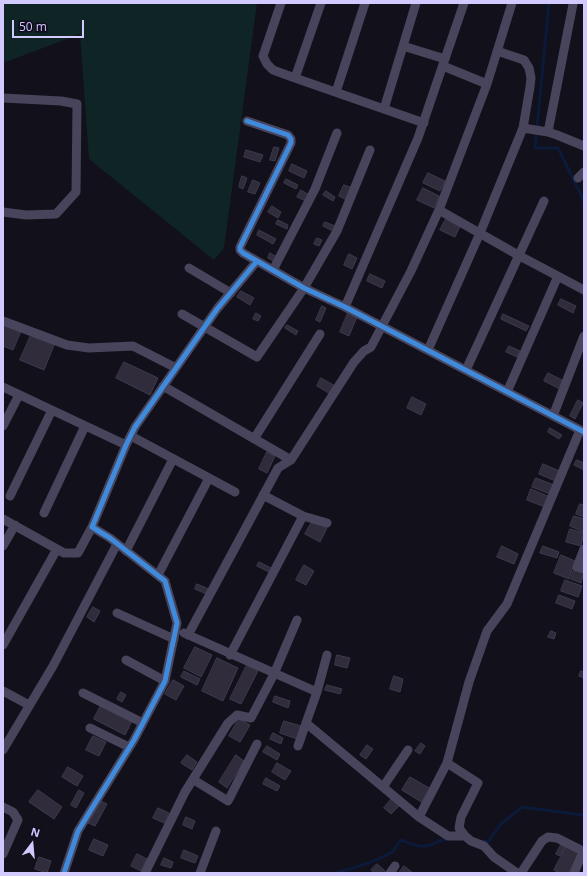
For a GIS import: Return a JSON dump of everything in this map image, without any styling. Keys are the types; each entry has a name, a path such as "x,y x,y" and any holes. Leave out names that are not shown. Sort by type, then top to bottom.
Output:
{"street":[{"path":"281,3 263,56 267,64 274,70 424,123"},
{"path":"295,78 321,3"},
{"path":"336,92 366,3"},
{"path":"384,109 416,3"},
{"path":"345,307 424,123 464,3"},
{"path":"188,635 278,468 291,460 354,362 364,351 371,347 382,327 439,210 487,84 512,3"},
{"path":"428,350 480,233 536,130 573,4"},
{"path":"403,46 444,62 487,84"},
{"path":"497,51 524,60 529,68 536,130"},
{"path":"3,98 61,101 77,104 76,192 56,214 26,215 3,212"},
{"path":"247,121 288,135 291,139 291,143 240,247 240,250 243,253 304,288 345,307 582,431 507,604 487,631 469,682 447,763 419,817"},
{"path":"536,130 557,135 584,146"},
{"path":"273,270 315,189 337,133"},
{"path":"182,314 257,357 304,288 337,231 370,150"},
{"path":"466,370 544,200"},
{"path":"439,210 518,255 584,290"},
{"path":"3,518 64,553 78,554 92,527 135,427 205,327 257,262"},
{"path":"189,268 231,293"},
{"path":"507,392 558,276"},
{"path":"3,321 67,345 89,348 133,346 176,368"},
{"path":"254,439 320,334"},
{"path":"553,416 584,336"},
{"path":"163,386 291,460"},
{"path":"3,387 126,445"},
{"path":"3,426 19,394"},
{"path":"10,496 52,410"},
{"path":"44,513 85,426"},
{"path":"131,436 235,492"},
{"path":"126,551 173,459"},
{"path":"158,576 209,478"},
{"path":"263,495 303,516 327,523"},
{"path":"230,655 303,516"},
{"path":"3,546 15,525"},
{"path":"64,873 78,831 130,747 165,680 177,623 165,581 117,544 92,527"},
{"path":"3,750 52,666 117,544"},
{"path":"3,645 57,549"},
{"path":"584,549 577,567 584,569"},
{"path":"117,613 175,635 188,635 230,655 317,692"},
{"path":"145,873 185,792 194,780 228,723 237,715 251,718 274,674 297,620"},
{"path":"298,746 317,692 327,655"},
{"path":"126,660 165,680"},
{"path":"3,692 30,705"},
{"path":"83,693 143,723"},
{"path":"306,723 419,817 448,836 465,836"},
{"path":"90,728 130,747"},
{"path":"194,780 228,801 258,744"},
{"path":"383,787 408,750"},
{"path":"447,763 478,783 461,816 459,828 465,836 484,846 494,857 517,873"},
{"path":"3,807 13,812 18,820 3,854"},
{"path":"200,873 216,831"},
{"path":"521,873 542,840 548,837 557,838 583,852 574,873"}],"green space":[{"path":"3,3 257,3 224,248 214,260 89,159 80,34 3,63"}],"building":[{"path":"274,147 279,148 275,161 270,160"},
{"path":"246,150 263,155 260,162 244,157"},
{"path":"292,164 307,171 304,178 289,171"},
{"path":"428,173 445,181 440,191 423,183"},
{"path":"242,176 247,178 243,189 239,187"},
{"path":"286,179 298,185 296,189 284,183"},
{"path":"253,180 260,183 255,194 248,192"},
{"path":"344,185 353,188 347,200 339,196"},
{"path":"423,188 439,196 434,208 417,200"},
{"path":"301,190 309,195 306,201 297,197"},
{"path":"326,191 335,197 333,201 323,195"},
{"path":"272,206 281,212 278,218 268,212"},
{"path":"446,219 460,226 455,237 440,230"},
{"path":"278,220 288,225 287,229 276,224"},
{"path":"325,222 335,226 333,231 323,226"},
{"path":"259,230 276,239 273,244 257,235"},
{"path":"317,238 322,240 319,246 314,244"},
{"path":"270,253 277,257 275,262 268,258"},
{"path":"349,254 357,258 352,269 344,265"},
{"path":"370,274 385,281 382,288 367,281"},
{"path":"241,291 254,298 250,305 237,297"},
{"path":"561,299 576,306 573,313 558,305"},
{"path":"322,306 326,308 320,322 316,320"},
{"path":"256,313 261,316 258,321 253,319"},
{"path":"348,313 357,317 349,336 340,332"},
{"path":"503,314 529,326 526,331 501,319"},
{"path":"3,324 21,331 13,350 3,346"},
{"path":"287,325 298,331 296,335 285,328"},
{"path":"31,335 54,345 44,370 20,360"},
{"path":"509,346 520,351 517,357 506,352"},
{"path":"124,362 158,378 150,395 116,378"},
{"path":"548,373 564,381 560,389 544,381"},
{"path":"321,378 337,387 332,395 317,386"},
{"path":"412,397 426,404 421,415 407,408"},
{"path":"578,400 583,403 575,419 570,416"},
{"path":"550,428 562,435 559,439 548,432"},
{"path":"267,452 275,456 267,473 259,469"},
{"path":"577,460 584,463 584,470 574,465"},
{"path":"543,464 562,472 558,482 539,474"},
{"path":"536,478 554,485 550,494 532,487"},
{"path":"531,489 550,497 545,507 527,500"},
{"path":"580,504 584,505 584,517 576,514"},
{"path":"574,516 584,519 584,532 570,526"},
{"path":"313,520 327,528 320,542 305,534"},
{"path":"570,529 584,533 581,546 566,542"},
{"path":"502,546 518,554 514,564 497,557"},
{"path":"543,546 559,552 557,558 540,553"},
{"path":"561,555 575,561 569,579 554,573"},
{"path":"259,562 273,569 271,573 257,566"},
{"path":"304,565 314,571 306,585 296,580"},
{"path":"574,570 584,573 581,583 571,579"},
{"path":"565,580 582,586 578,597 561,591"},
{"path":"197,584 211,590 209,595 195,589"},
{"path":"559,595 575,601 572,609 556,603"},
{"path":"93,607 100,611 94,622 87,617"},
{"path":"551,631 556,633 554,639 548,637"},
{"path":"195,647 212,655 201,677 184,668"},
{"path":"337,655 350,658 347,668 335,665"},
{"path":"217,658 238,668 223,701 202,691"},
{"path":"247,665 258,671 241,704 230,699"},
{"path":"184,671 200,679 197,685 181,677"},
{"path":"581,671 584,672 584,678 579,676"},
{"path":"394,676 403,679 400,692 390,689"},
{"path":"173,680 184,686 176,700 165,694"},
{"path":"327,685 342,689 340,694 325,690"},
{"path":"121,692 126,695 122,702 117,699"},
{"path":"275,696 290,701 288,708 273,702"},
{"path":"101,705 132,721 125,735 94,719"},
{"path":"239,719 250,725 240,742 229,736"},
{"path":"284,721 301,726 297,739 280,733"},
{"path":"273,733 283,738 281,744 270,739"},
{"path":"93,736 106,742 99,756 86,750"},
{"path":"421,743 425,746 420,754 415,751"},
{"path":"367,745 373,749 366,759 360,755"},
{"path":"267,746 280,754 277,760 263,752"},
{"path":"187,755 197,762 192,770 181,763"},
{"path":"236,755 244,761 227,788 219,782"},
{"path":"277,763 291,771 285,780 272,772"},
{"path":"68,767 83,776 77,786 62,777"},
{"path":"410,777 431,789 423,803 402,790"},
{"path":"266,778 280,786 277,791 263,784"},
{"path":"38,790 62,807 54,819 29,802"},
{"path":"79,790 84,793 76,808 71,805"},
{"path":"393,797 401,804 391,814 384,808"},
{"path":"99,800 107,804 95,826 88,823"},
{"path":"158,808 169,813 164,823 153,818"},
{"path":"186,817 195,821 192,829 183,825"},
{"path":"94,839 108,845 103,856 89,850"},
{"path":"561,845 565,847 560,856 556,854"},
{"path":"567,846 580,854 568,873 559,873 554,870"},
{"path":"184,850 198,856 195,863 181,858"},
{"path":"137,854 147,859 141,871 131,866"},
{"path":"39,857 51,861 47,873 35,869"},
{"path":"164,858 173,862 171,868 161,865"},
{"path":"377,864 385,871 384,873 374,873 371,870"},
{"path":"404,866 413,873 399,873"}],"waterway":[{"path":"549,3 535,148 558,148 584,201"},
{"path":"483,841 488,842 500,825 522,807 583,815"},
{"path":"335,873 379,859 392,852 402,840 413,845 423,846 448,839"}],"cycle path":[{"path":"247,121 288,135 291,139 291,143 240,247 240,250 243,253 304,288 345,307 584,432"},
{"path":"64,873 78,831 134,740 165,681 177,623 165,581 110,538 92,527 135,427 217,309 257,261"}]}
